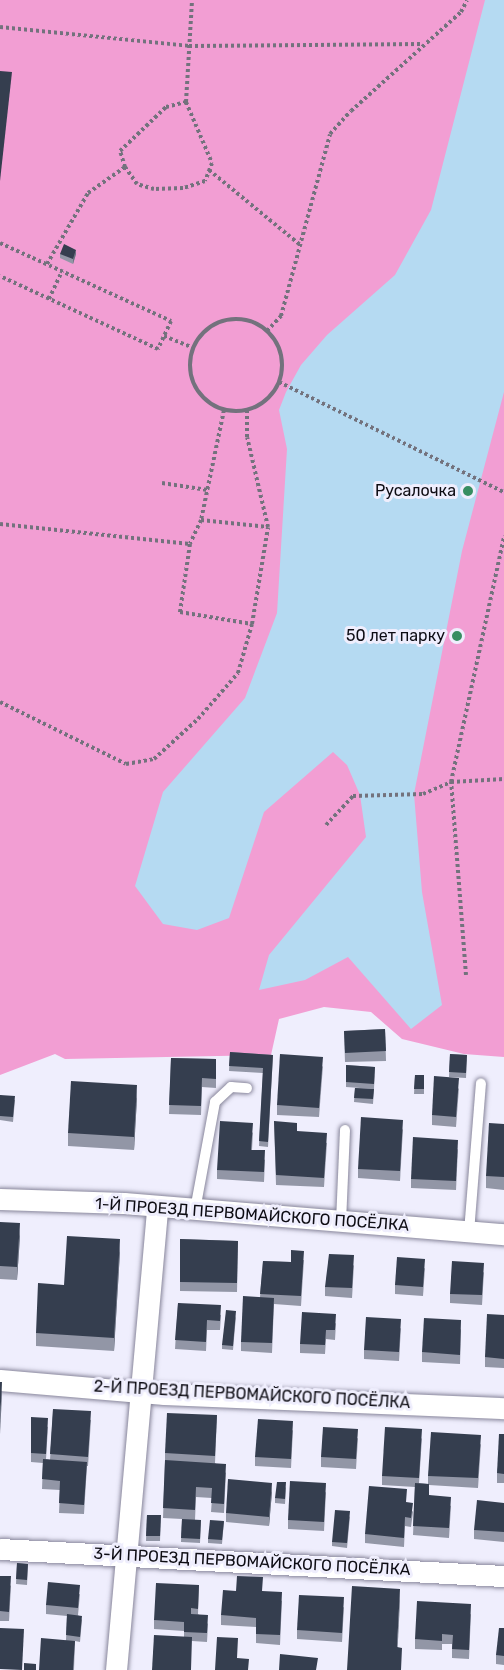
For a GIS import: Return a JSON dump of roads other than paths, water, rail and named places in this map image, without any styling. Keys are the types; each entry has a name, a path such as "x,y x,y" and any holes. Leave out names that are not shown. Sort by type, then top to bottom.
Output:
{"street":[{"name":"1-Й ПРОЕЗД ПЕРВОМАЙСКОГО ПОСЁЛКА","path":"0,1199 195,1210 504,1234"},
{"path":"116,1670 157,1208"},
{"name":"2-Й ПРОЕЗД ПЕРВОМАЙСКОГО ПОСЁЛКА","path":"0,1380 141,1392 504,1408"},
{"name":"3-Й ПРОЕЗД ПЕРВОМАЙСКОГО ПОСЁЛКА","path":"0,1549 504,1576"}],"lane":[{"path":"469,1232 481,1083"},
{"path":"195,1210 215,1102 231,1087 247,1088"},
{"path":"341,1222 345,1131"}],"water":[{"path":"485,0 504,0 504,392 462,551 414,794 422,892 442,1005 411,1029 348,957 305,980 259,990 269,955 366,837 360,795 347,765 333,752 264,812 229,918 197,930 163,924 135,886 163,792 245,698 277,613 287,449 279,410 286,392 301,365 327,335 395,275 431,210"}],"place":[{"name":"Русалочка","path":"468,491"},
{"name":"50 лет парку","path":"457,636"}]}
